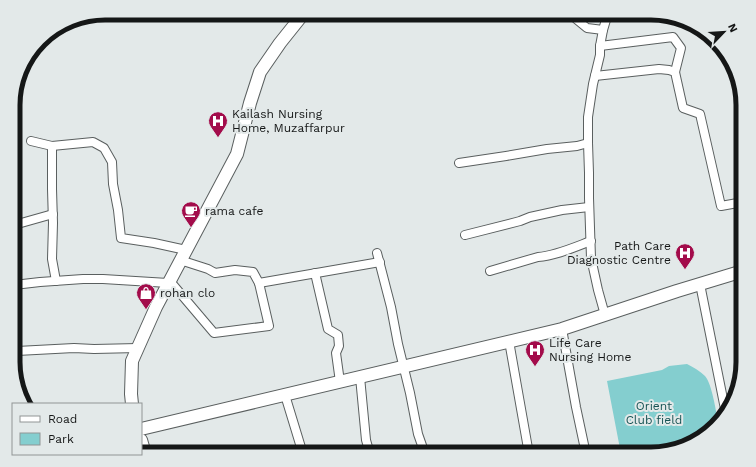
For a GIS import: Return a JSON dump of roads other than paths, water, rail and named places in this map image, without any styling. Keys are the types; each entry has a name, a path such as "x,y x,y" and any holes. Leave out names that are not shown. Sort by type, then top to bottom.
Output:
{"main road":[{"path":"132,403 132,361 156,307 237,154 250,103 260,72 298,20"},
{"path":"142,429 562,329 736,273"}],"street":[{"path":"577,20 587,28 603,30"},
{"path":"605,315 591,258 588,117 606,20"},
{"path":"600,46 672,37 681,48 675,72 683,108 700,114 721,206 736,203"},
{"path":"595,76 659,69 675,72"},
{"path":"20,284 83,279 169,282 214,333 269,326 259,283 253,272 235,270 215,273 183,255 154,243 121,238 113,184 112,162 104,148 93,142 52,146 32,141"},
{"path":"459,163 547,149 577,146 588,143"},
{"path":"52,146 52,259 56,281"},
{"path":"465,235 530,217 562,210 589,207"},
{"path":"20,223 53,214"},
{"path":"490,271 538,257 544,257 591,242"},
{"path":"377,253 391,307 418,434 423,447"},
{"path":"259,283 380,262"},
{"path":"315,273 328,329 338,335 339,346 336,353 340,382"},
{"path":"700,284 724,405"},
{"path":"562,329 585,447"},
{"path":"509,341 528,447"},
{"path":"20,352 74,348 138,348"},
{"path":"360,377 368,447"},
{"path":"285,395 301,447"}],"place":[{"name":"Kailash Nursing Home, Muzaffarpur","path":"218,138"},
{"name":"rama cafe","path":"191,228"},
{"name":"Path Care Diagnostic Centre","path":"685,270"},
{"name":"rohan clo","path":"146,310"},
{"name":"Life Care Nursing Home","path":"535,367"}],"park label":[{"name":"Orient Club field","path":"654,413"}]}
